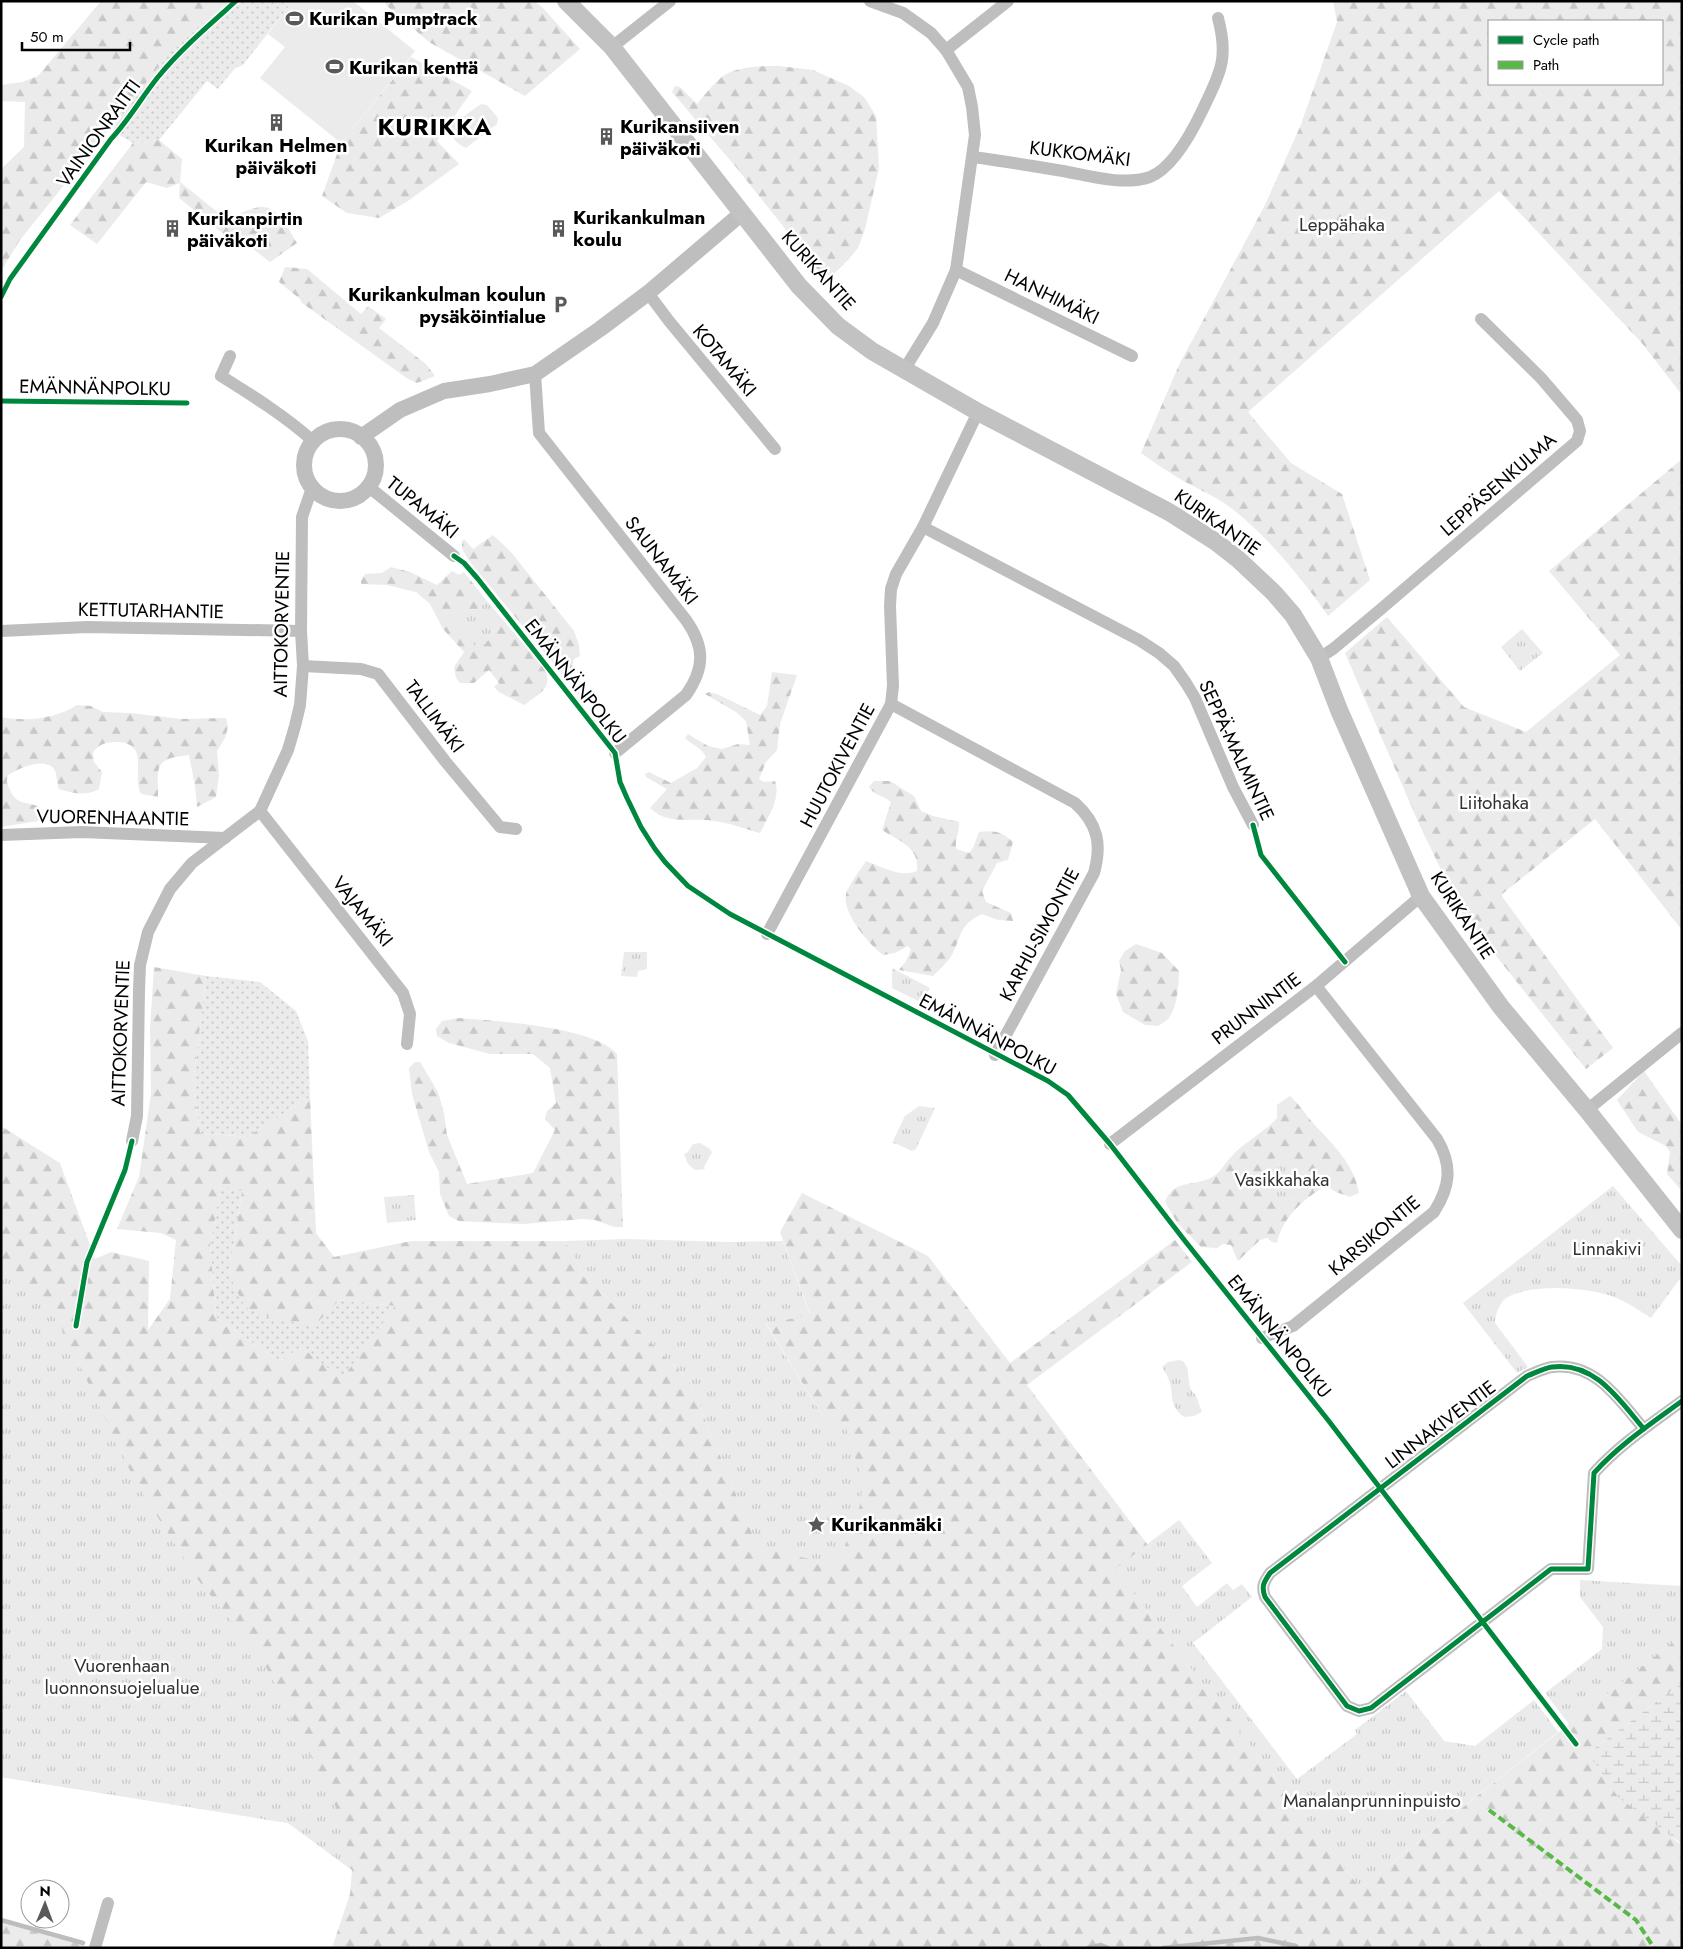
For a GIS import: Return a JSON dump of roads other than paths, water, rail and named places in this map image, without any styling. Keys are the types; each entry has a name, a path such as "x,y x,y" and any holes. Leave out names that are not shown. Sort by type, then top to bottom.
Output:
{"main road":[{"name":"KURIKANTIE","path":"566,1 612,47 799,286 816,304 855,338 904,370 978,412 1170,512 1216,542 1256,574 1274,593 1293,616 1319,658 1339,710 1421,896 1501,1006 1587,1110 1682,1230"}],"street":[{"path":"612,47 670,1"},
{"path":"870,1 903,13 931,34 946,50 968,87 975,136 956,270 933,322 904,370"},
{"path":"946,50 1008,1"},
{"name":"KUKKOMÄKI","path":"973,156 1106,178 1137,180 1151,176 1164,168 1182,146 1218,77 1222,60 1223,38 1218,18"},
{"path":"361,437 400,410 444,391 490,384 535,374 648,293 742,213"},
{"name":"HANHIMÄKI","path":"956,270 1132,356"},
{"name":"KOTAMÄKI","path":"648,293 679,334 775,449"},
{"name":"LEPPÄSENKULMA","path":"1319,658 1333,649 1381,609 1577,441 1580,430 1577,420 1541,378 1481,319"},
{"path":"230,356 221,376 267,405 313,441"},
{"name":"SAUNAMÄKI","path":"535,374 539,433 686,620 699,643 699,669 693,685 686,695 615,753"},
{"name":"HUUTOKIVENTIE","path":"767,934 891,704 893,686 890,596 896,574 923,527 978,412"},
{"path":"337,429 353,432 361,437 371,447 375,457 374,476 369,487 356,496 345,500 332,500 320,495 308,482 304,467 306,452 313,441 326,432 337,429"},
{"name":"TUPAMÄKI","path":"369,487 454,556"},
{"name":"AITTOKORVENTIE","path":"132,1141 137,1116 140,965 148,932 170,890 192,864 260,811 288,750 295,726 300,705 303,666 301,631 302,517 312,488"},
{"name":"SEPPÄ-MALMINTIE","path":"923,527 1139,640 1174,666 1195,698 1233,787 1253,825"},
{"name":"KETTUTARHANTIE","path":"1,632 87,627 301,631"},
{"name":"TALLIMÄKI","path":"303,666 362,669 378,674 445,761 500,827 516,829"},
{"name":"KARHU-SIMONTIE","path":"891,704 1075,803 1091,821 1096,834 1099,847 1094,873 995,1054"},
{"name":"VAJAMÄKI","path":"260,811 403,993 410,1014 407,1044"},
{"name":"VUORENHAANTIE","path":"1,835 82,832 225,838"},
{"name":"PRUNNINTIE","path":"1110,1144 1316,986 1421,896"},
{"name":"KARSIKONTIE","path":"1262,1338 1293,1326 1434,1212 1446,1189 1448,1175 1446,1161 1437,1140 1316,986"},
{"path":"1587,1110 1682,1033"},
{"name":"LINNAKIVENTIE","path":"1644,1429 1602,1381 1576,1367 1551,1367 1527,1376 1270,1573 1263,1584 1262,1590 1265,1598 1347,1706 1359,1711 1371,1708 1551,1569 1588,1569 1594,1474 1604,1462 1682,1401"},
{"path":"95,1948 108,1903"}],"waterway":[{"path":"1,1920 83,1943"},
{"path":"1163,1948 1258,1938 1296,1946"},
{"path":"1088,1948 1101,1945 1108,1948"}],"place":[{"name":"Kurikan Pumptrack","path":"295,18"},
{"name":"Kurikan kenttä","path":"335,67"},
{"name":"Kurikan Helmen päiväkoti","path":"276,122"},
{"name":"Kurikansiiven päiväkoti","path":"606,137"},
{"name":"Kurikankulman koulu","path":"559,228"},
{"name":"Kurikanpirtin päiväkoti","path":"173,229"},
{"name":"Kurikankulman koulun pysäköintialue","path":"560,305"},
{"name":"Kurikanmäki","path":"817,1524"}],"district":[{"name":"KURIKKA","path":"435,127"}],"park label":[{"name":"Leppähaka","path":"1342,224"},
{"name":"Liitohaka","path":"1494,802"},
{"name":"Vasikkahaka","path":"1282,1179"},
{"name":"Linnakivi","path":"1607,1248"},
{"name":"Vuorenhaan luonnonsuojelualue","path":"122,1676"},
{"name":"Manalanprunninpuisto","path":"1372,1800"}]}
